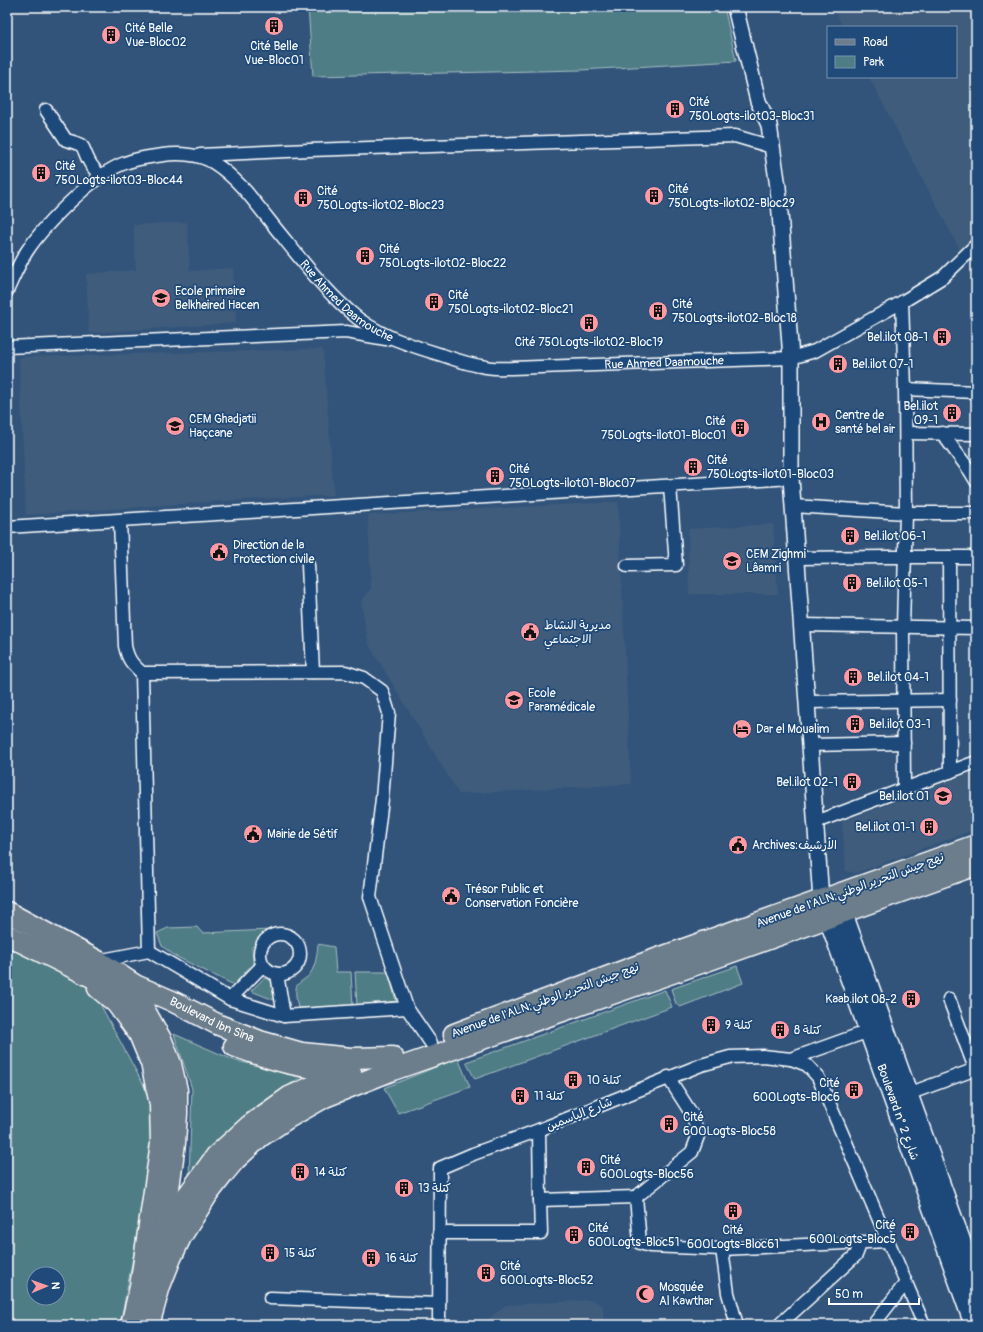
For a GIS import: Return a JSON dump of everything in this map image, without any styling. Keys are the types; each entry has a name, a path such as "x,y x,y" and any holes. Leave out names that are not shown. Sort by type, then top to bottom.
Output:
{"main road":[{"name":"Avenue de l'ALN;نهج جيش التحرير الوطني","path":"393,1063 832,906 976,844"},
{"path":"832,906 976,865"},
{"name":"Avenue de l'ALN;نهج جيش التحرير الوطني","path":"160,1286 181,1237 208,1194 235,1160 260,1137 312,1104 431,1043 636,966 832,906"},
{"name":"Boulevard n° شارع 2","path":"832,906 869,1031 970,1275"},
{"name":"Boulevard n° شارع 2","path":"832,906 908,1094 970,1275 974,1325"},
{"path":"7,912 98,961"},
{"name":"Boulevard Ibn Sina","path":"7,935 140,1002 175,1016 218,1039 266,1058 323,1070 359,1069 393,1063"},
{"name":"Boulevard Ibn Sina","path":"98,961 135,985 172,1001 219,1025 260,1041 302,1053 393,1063"},
{"name":"Boulevard Ibn Sina","path":"98,961 115,975 140,1002 162,1041 171,1064 177,1090 175,1143 163,1229 160,1286"},
{"path":"80,972 116,1003 139,1034 151,1063 160,1104 161,1143 140,1287 131,1325"},
{"path":"140,1287 163,1229 216,1156 250,1125 289,1097 318,1084 359,1069"},
{"path":"149,1325 160,1286"}],"street":[{"path":"735,7 758,100 769,125 778,187 791,358 791,478 816,822 976,762"},
{"path":"46,110 66,140 84,147 90,163 100,176"},
{"path":"195,155 317,149 735,136 772,147"},
{"name":"Rue Ahmed Daamouche","path":"7,291 27,252 42,232 77,196 100,176 124,163 146,157 170,154 195,155 212,162 232,176 252,198 320,283 366,325 397,341 456,360 486,367 520,368 791,358 815,351 943,277 976,245"},
{"path":"902,302 906,389 906,513 903,627 904,789"},
{"path":"7,348 346,332 397,341"},
{"path":"906,389 976,392"},
{"path":"906,433 976,434"},
{"path":"942,433 974,474"},
{"path":"7,527 791,478"},
{"path":"627,566 676,565 670,486"},
{"path":"793,506 906,513 976,513"},
{"path":"120,521 125,646 128,658 142,673 345,672 364,678 382,691 390,714 382,799 370,897 407,1008 431,1043"},
{"path":"949,557 950,772"},
{"path":"797,558 976,557"},
{"path":"308,565 313,672"},
{"path":"802,625 976,628"},
{"path":"142,673 149,951"},
{"path":"808,702 950,700"},
{"path":"811,745 904,743"},
{"name":"Boulevard n° شارع 2","path":"816,822 819,878 832,906"},
{"path":"284,934 290,936 299,947 299,960 291,971 284,974 277,974 267,970 263,965 259,952 265,940 270,936 284,934"},
{"path":"80,972 98,961 149,951 230,999 284,1016 407,1008"},
{"path":"230,999 263,965"},
{"path":"277,974 284,1016"},
{"path":"908,1094 976,1070 949,999"},
{"name":"شارع الياسمين","path":"438,1325 440,1168 701,1065 730,1056 763,1056 791,1059 869,1031"},
{"path":"791,1059 807,1066 818,1077 905,1284 924,1325"},
{"path":"540,1200 636,1197 692,1152 698,1136 693,1116 668,1077"},
{"path":"439,1233 541,1233 539,1130"},
{"path":"636,1197 640,1242 650,1246 722,1249 888,1241"},
{"path":"779,1325 856,1255 861,1242"},
{"path":"722,1249 728,1293 737,1325"},
{"path":"873,1325 905,1284"},
{"path":"270,1298 439,1304"}],"shaded area":[{"path":"833,7 976,7 976,237 962,254 870,78 957,78 957,26 842,26"},
{"name":"Ecole primaire Belkheired Hacen","path":"187,222 190,271 233,268 236,323 89,333 86,274 136,270 133,225"},
{"name":"CEM Ghadjatii Haçcane","path":"323,349 334,495 222,501 26,515 19,357"},
{"name":"Ecole Paramédicale","path":"618,502 631,784 459,794 369,645 361,602 371,588 368,515"},
{"name":"CEM Zighmi Lâamri","path":"773,524 778,594 689,594 688,529"},
{"name":"Bel.ilot 01","path":"976,771 976,829 856,873 846,871 842,822"},
{"path":"593,1300 603,1306 603,1325 488,1325 488,1319 506,1305"}],"green space":[{"path":"308,7 724,7 736,61 581,70 313,76"},
{"path":"197,927 202,933 271,930 252,947 253,963 234,985 175,956 162,946 157,933 168,928"},
{"path":"318,944 334,947 336,972 351,972 353,1006 298,1008 296,987 312,971 316,959"},
{"path":"7,947 91,987 158,1112 140,1221 120,1325 7,1325"},
{"path":"737,966 743,983 680,1007 676,1004 671,989"},
{"path":"355,972 388,972 396,1001 357,1006"},
{"path":"264,978 272,982 276,987 279,1002 251,991"},
{"path":"665,990 672,1007 475,1079 466,1062"},
{"path":"174,1034 236,1061 304,1075 248,1112 189,1177 192,1089"},
{"path":"458,1058 470,1087 398,1113 384,1088"}],"place":[{"name":"Cité Belle Vue-Bloc01","path":"274,26"},
{"name":"Cité Belle Vue-Bloc02","path":"111,35"},
{"name":"Cité 750Logts-ilot03-Bloc31","path":"675,109"},
{"name":"Cité 750Logts-ilot03-Bloc44","path":"41,173"},
{"name":"Cité 750Logts-ilot02-Bloc29","path":"654,196"},
{"name":"Cité 750Logts-ilot02-Bloc23","path":"303,198"},
{"name":"Cité 750Logts-ilot02-Bloc22","path":"365,256"},
{"name":"Ecole primaire Belkheired Hacen","path":"161,298"},
{"name":"Cité 750Logts-ilot02-Bloc21","path":"434,302"},
{"name":"Cité 750Logts-ilot02-Bloc18","path":"658,311"},
{"name":"Cité 750Logts-ilot02-Bloc19","path":"589,323"},
{"name":"Bel.ilot 08-1","path":"942,337"},
{"name":"Bel.ilot 07-1","path":"838,364"},
{"name":"Bel.ilot 09-1","path":"952,413"},
{"name":"Centre de santé bel air","path":"821,422"},
{"name":"CEM Ghadjatii Haçcane","path":"175,426"},
{"name":"Cité 750Logts-ilot01-Bloc01","path":"740,428"},
{"name":"Cité 750Logts-ilot01-Bloc03","path":"693,467"},
{"name":"Cité 750Logts-ilot01-Bloc07","path":"495,476"},
{"name":"Bel.ilot 06-1","path":"850,536"},
{"name":"Direction de la Protection civile","path":"219,552"},
{"name":"CEM Zighmi Lâamri","path":"732,561"},
{"name":"Bel.ilot 05-1","path":"852,583"},
{"name":"مديرية النشاط الاجتماعي","path":"530,632"},
{"name":"Bel.ilot 04-1","path":"853,677"},
{"name":"Ecole Paramédicale","path":"514,700"},
{"name":"Bel.ilot 03-1","path":"855,724"},
{"name":"Dar el Moualim","path":"742,729"},
{"name":"Bel.ilot 02-1","path":"852,782"},
{"name":"Bel.ilot 01","path":"943,796"},
{"name":"Bel.ilot 01-1","path":"929,827"},
{"name":"Mairie de Sétif","path":"253,834"},
{"name":"Archives:الأرشيف","path":"738,845"},
{"name":"Trésor Public et Conservation Foncière","path":"451,896"},
{"name":"Kaab.ilot 08-2","path":"911,999"},
{"name":"كتلة 9","path":"711,1025"},
{"name":"كتلة 8","path":"780,1030"},
{"name":"كتلة 10","path":"573,1080"},
{"name":"Cité 600Logts-Bloc6","path":"854,1090"},
{"name":"كتلة 11","path":"520,1096"},
{"name":"Cité 600Logts-Bloc58","path":"669,1124"},
{"name":"Cité 600Logts-Bloc56","path":"586,1167"},
{"name":"كتلة 14","path":"300,1172"},
{"name":"كتلة 13","path":"404,1188"},
{"name":"Cité 600Logts-Bloc61","path":"733,1211"},
{"name":"Cité 600Logts-Bloc5","path":"910,1232"},
{"name":"Cité 600Logts-Bloc51","path":"574,1235"},
{"name":"كتلة 15","path":"270,1253"},
{"name":"كتلة 16","path":"371,1258"},
{"name":"Cité 600Logts-Bloc52","path":"486,1273"},
{"name":"Mosquée Al Kawthar","path":"645,1294"}]}
